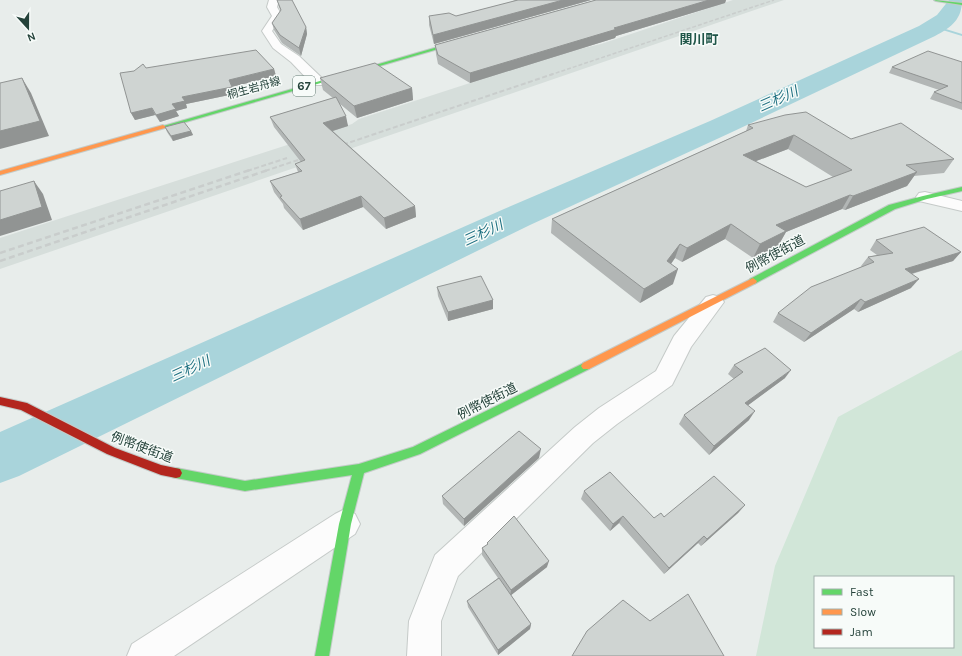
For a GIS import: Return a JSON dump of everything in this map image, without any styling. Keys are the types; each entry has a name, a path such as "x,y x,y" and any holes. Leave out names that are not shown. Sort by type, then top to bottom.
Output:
{"main road":[{"path":"936,0 962,4"},
{"name":"桐生岩舟線","path":"0,173 470,39"},
{"name":"例幣使街道","path":"0,401 23,406 111,452 161,470 245,486 359,469 416,451 713,302 892,207 925,197 962,189"},
{"path":"322,656 345,524 359,469"}],"street":[{"path":"274,0 272,7 277,16 267,31 278,46 318,82"},
{"path":"925,197 962,206"},
{"path":"424,656 425,621 446,566 584,435 664,378 682,342 713,302"},
{"path":"144,656 345,524"}],"shaded area":[{"path":"733,0 784,0 0,269 0,238 352,124 359,119 562,53 601,44"}],"green space":[{"path":"962,350 962,656 756,656 775,566 838,417"}],"building":[{"path":"277,0 292,0 306,27 299,48 280,35 272,23 281,10"},
{"path":"518,0 563,0 433,35 429,16 449,13 456,16"},
{"path":"596,0 709,0 470,73 438,55 435,45"},
{"path":"256,50 274,69 229,80 232,87 182,97 185,101 172,104 176,109 156,115 152,108 131,113 120,73 134,71 143,64 146,68"},
{"path":"928,51 962,62 962,103 934,92 948,86 892,67"},
{"path":"375,63 412,88 354,106 320,78"},
{"path":"22,78 40,121 0,131 0,83"},
{"path":"336,97 346,116 323,123 415,206 384,218 361,196 300,219 280,197 282,196 270,181 302,171 295,164 305,160 270,117"},
{"path":"806,112 851,139 901,123 954,159 906,165 917,172 853,196 850,195 776,225 786,231 760,244 731,224 687,248 680,244 667,261 678,269 644,289 552,219 753,128 748,125 785,115","holes":["794,135 852,170 806,187 743,155"]},
{"path":"184,122 191,131 171,136 165,127"},
{"path":"34,181 42,207 0,220 0,191"},
{"path":"924,227 961,252 905,269 919,279 865,302 861,299 811,333 778,313 811,287 874,262 868,257 893,253 876,240"},
{"path":"481,276 493,300 448,312 437,287"},
{"path":"765,348 791,370 745,403 755,411 714,446 684,415 743,372 734,365"},
{"path":"519,431 541,449 464,519 442,496"},
{"path":"610,472 654,518 661,513 664,517 714,476 745,505 707,539 704,536 669,568 623,516 613,524 584,491"},
{"path":"514,516 549,561 511,590 482,548 488,544 487,543"},
{"path":"499,578 531,624 498,650 467,601"},
{"path":"688,594 724,656 572,656 587,631 623,600 650,621"}],"waterway":[{"name":"三杉川","path":"0,458 517,217 720,127 934,28 950,14 959,0"},
{"path":"937,27 962,35"}],"railway":[{"path":"550,75 774,0"},
{"path":"336,147 553,74"},
{"path":"268,170 310,156"},
{"path":"247,171 287,158"},
{"path":"0,253 250,170"},
{"path":"0,261 268,170"}],"traffic: fast":[{"path":"936,0 962,4"},
{"path":"163,127 464,41"},
{"path":"753,281 892,207 925,197 962,189"},
{"path":"176,473 245,486 359,469 416,451 586,366"},
{"path":"322,656 345,524 359,469"}],"traffic: slow":[{"path":"0,173 163,127"},
{"path":"586,366 753,281"}],"traffic: jam":[{"path":"0,401 23,406 111,451 161,470 176,473"}],"district":[{"name":"関川町","path":"699,39"}]}
